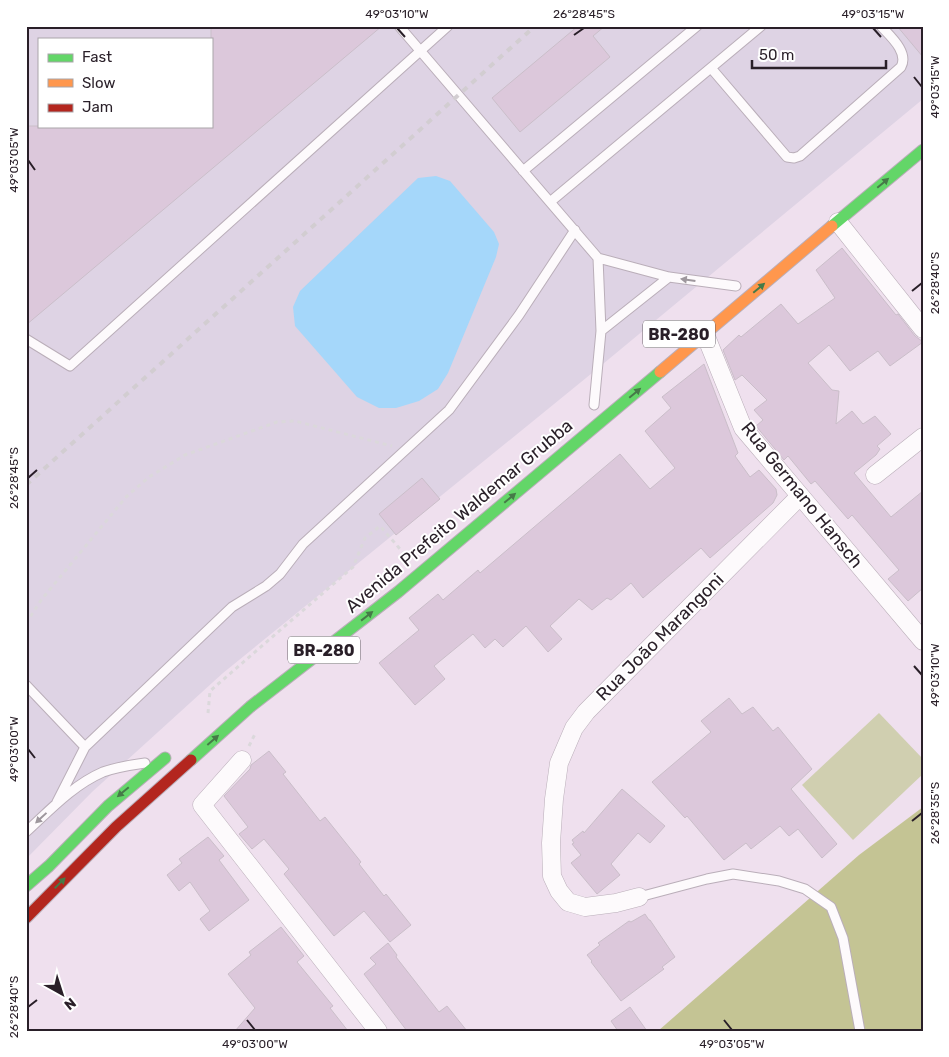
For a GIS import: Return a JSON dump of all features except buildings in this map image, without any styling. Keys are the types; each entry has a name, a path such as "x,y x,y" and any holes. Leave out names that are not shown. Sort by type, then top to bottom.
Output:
{"highway":[{"name":"Avenida Prefeito Waldemar Grubba","path":"26,918 116,827 250,707 398,592 923,150"},
{"name":"BR-280","path":"721,299 740,283"},
{"path":"590,408 609,392"},
{"path":"26,886 49,866 108,806 174,750"}],"street":[{"path":"838,222 923,329"},
{"name":"Rua Germano Hansch","path":"705,334 743,428 923,641"},
{"path":"875,475 923,437"},
{"name":"Rua João Marangoni","path":"639,897 616,903 585,907 568,902 560,892 552,876 551,843 559,762 574,728 586,712 800,496"},
{"path":"242,760 202,805 370,1028"}],"lane":[{"path":"399,26 598,258 668,277 740,283"},
{"path":"26,338 70,366 448,26"},
{"path":"523,171 697,26"},
{"path":"550,202 761,26"},
{"path":"711,68 787,157 794,158 800,156 902,67 903,55 881,26"},
{"path":"55,804 86,747 232,607 266,586 280,574 303,544 449,410 519,315 574,230"},
{"path":"590,408 601,332 598,258"},
{"path":"601,332 668,277"},
{"path":"26,685 86,747"},
{"path":"26,832 55,804 83,783 104,772 122,766 160,761"},
{"path":"639,897 733,874 779,881 805,889 831,908 843,938 860,1031"}],"path":[{"path":"26,623 42,599 126,497 149,477 185,455 277,422 295,421 407,449"},
{"path":"208,722 210,691 353,567 364,538 380,526 409,560"}],"shaded area":[{"path":"26,26 902,26 923,49 923,99 586,378 223,673 92,792 26,859"}],"green space":[{"path":"879,713 923,759 923,774 853,840 802,785"},
{"path":"923,807 923,1031 658,1031 859,855"}],"water":[{"path":"436,176 450,181 494,232 499,244 496,257 448,373 438,389 419,401 396,408 379,408 357,397 295,326 293,307 300,291 418,178"}],"railway":[{"path":"26,485 535,26"}],"traffic: fast":[{"path":"832,226 923,150"},
{"path":"191,760 250,707 398,592 660,372"},
{"path":"26,886 49,866 108,806 165,758"}],"traffic: slow":[{"path":"660,372 832,226"}],"traffic: jam":[{"path":"26,918 116,827 191,760"}]}
